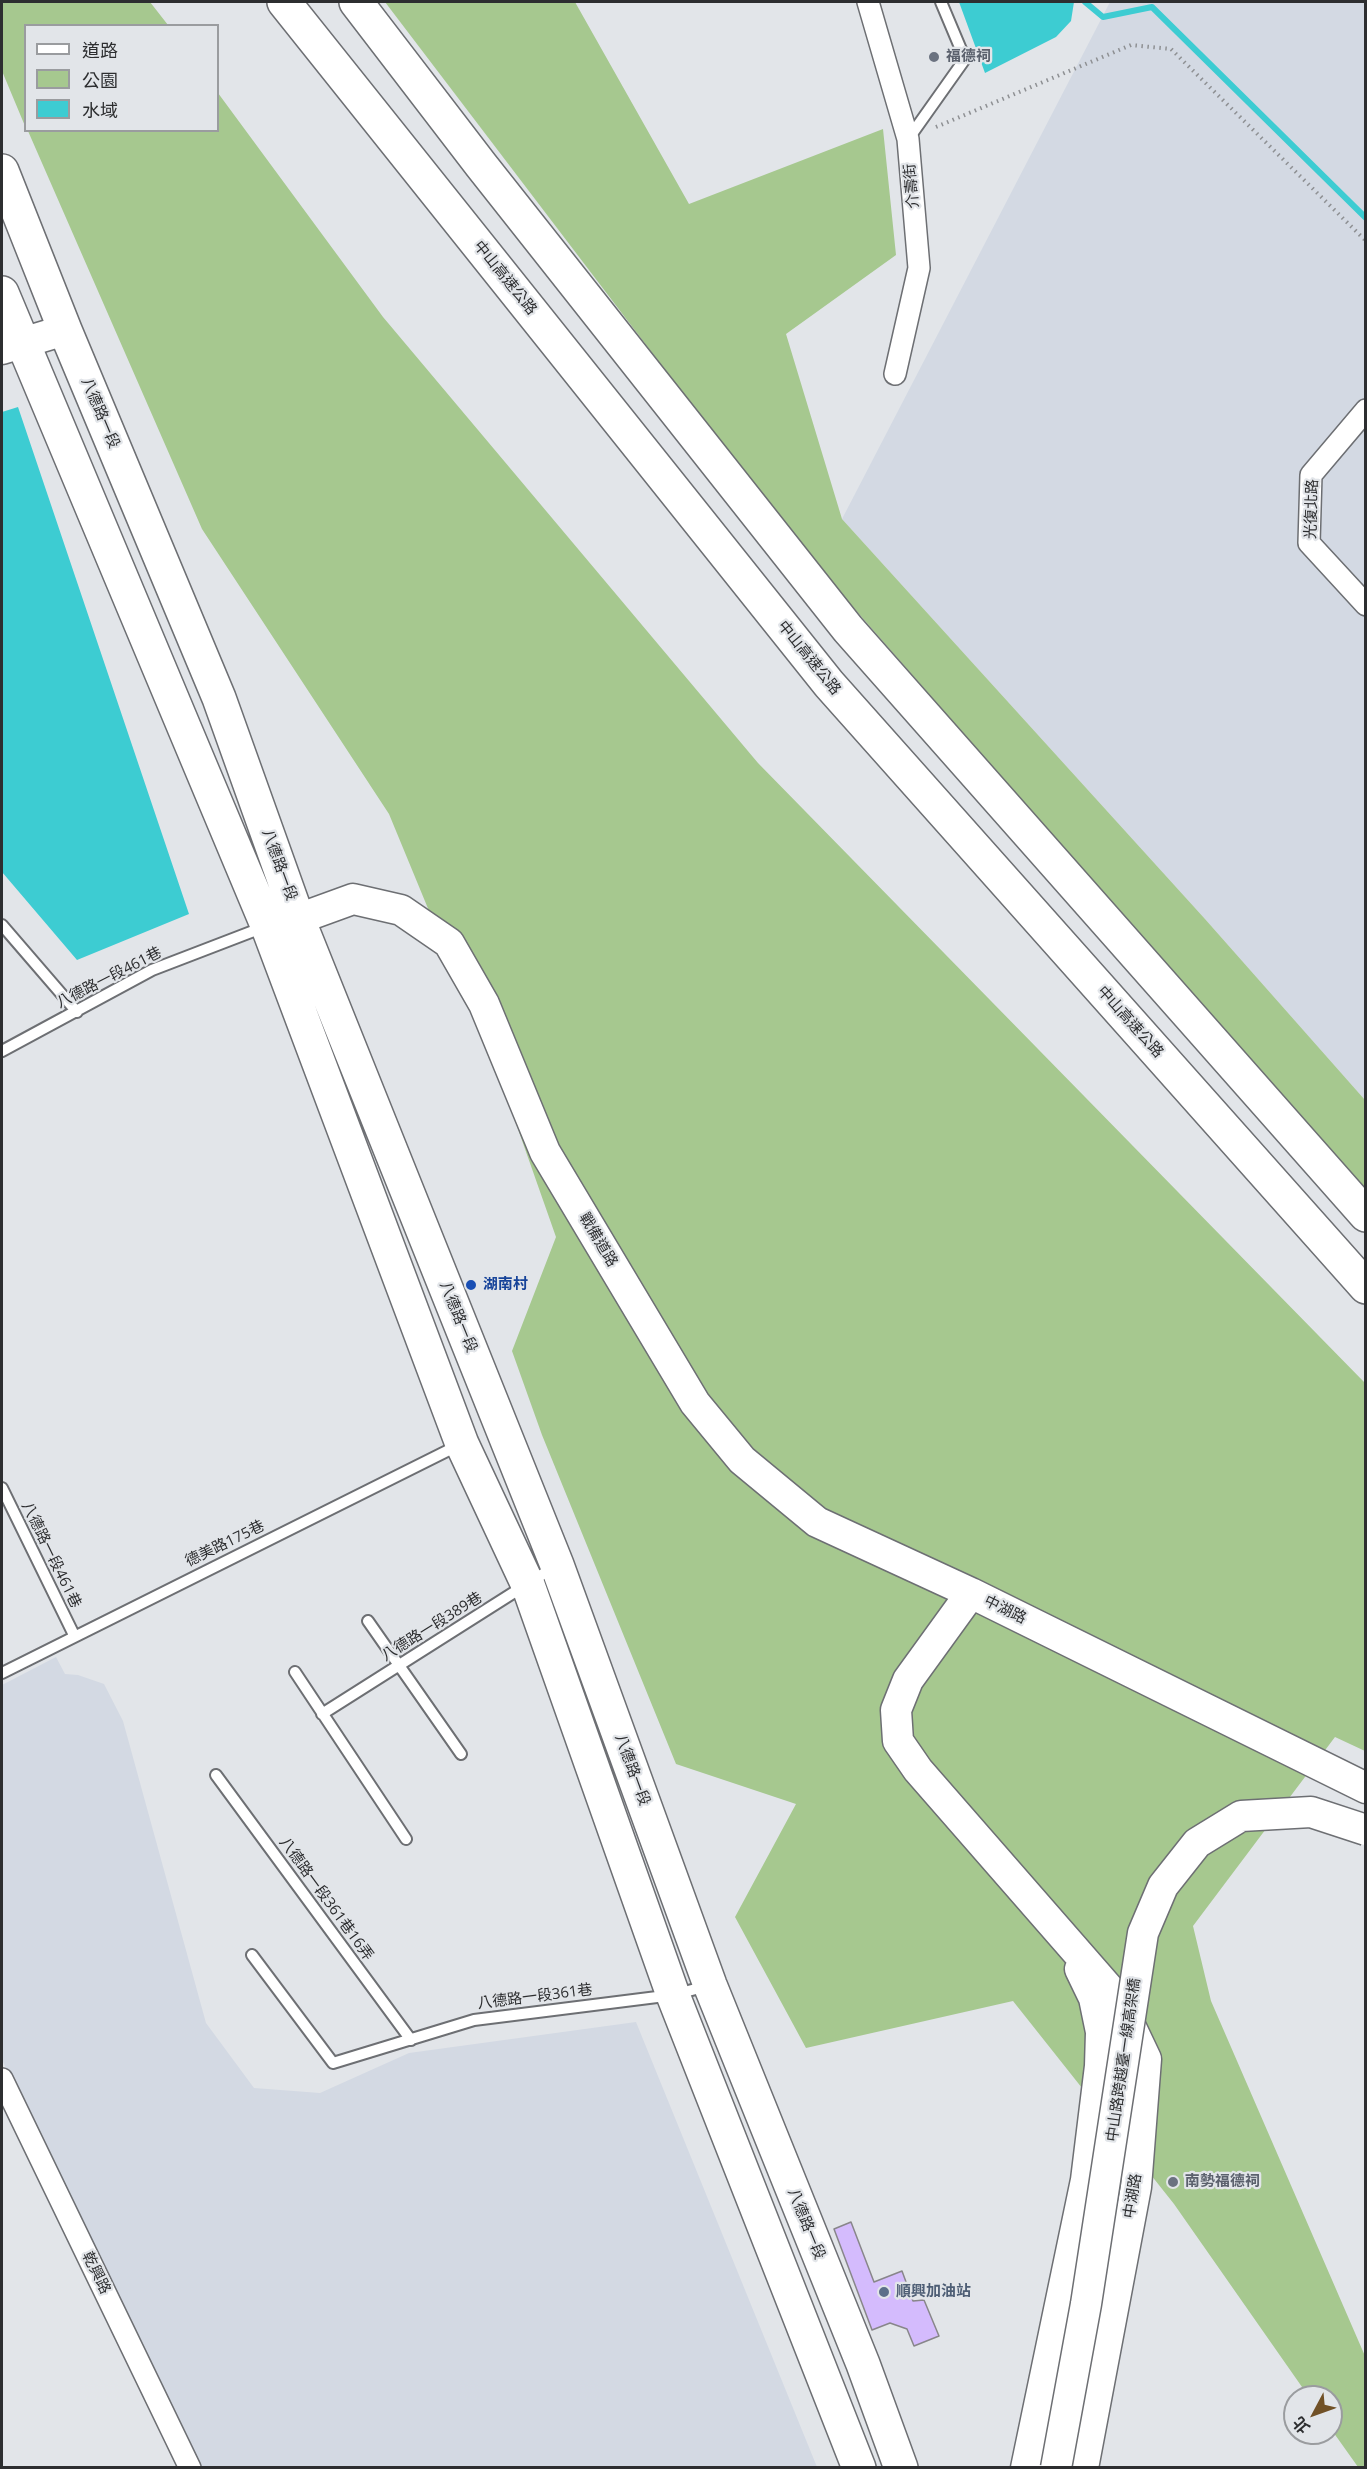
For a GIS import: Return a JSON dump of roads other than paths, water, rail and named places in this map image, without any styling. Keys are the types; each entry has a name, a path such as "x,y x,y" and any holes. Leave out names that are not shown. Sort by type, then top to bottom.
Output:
{"main road":[{"name":"中山高速公路","path":"284,2 829,684 1365,1287"},
{"path":"356,2 481,165 849,629 1365,1215"},
{"name":"八德路一段","path":"2,171 65,330 219,698 298,919 557,1565 710,1985 863,2364 901,2468"},
{"path":"2,293 12,346 267,925 462,1444 528,1585 673,1995 859,2468"}],"street":[{"name":"介壽街","path":"868,2 908,139 919,268 895,374"},
{"path":"12,346 65,330"},
{"name":"光復北路","path":"1365,410 1311,475 1309,543 1365,605"},
{"name":"戰備道路","path":"267,925 298,919 353,899 401,910 449,943 484,1004 545,1152 695,1403 742,1460 817,1522 972,1593"},
{"name":"中湖路","path":"1083,2468 1096,2361 1146,2059 1117,1998 918,1770 898,1741 896,1710 908,1680 972,1593 1365,1788"},
{"name":"中山路跨越臺一線高架橋","path":"1056,2468 1086,2304 1143,1933 1163,1886 1197,1843 1241,1816 1311,1812 1365,1830"},
{"name":"中湖路","path":"1026,2468 1085,2185 1101,2066 1101,2032 1094,1998 1069,1945"},
{"name":"乾興路","path":"2,2079 190,2468"}],"lane":[{"path":"908,139 965,59 942,2"},
{"path":"2,925 77,1012"},
{"name":"八德路一段461巷","path":"2,1051 152,970 267,925"},
{"name":"德美路175巷","path":"2,1673 74,1635 462,1444"},
{"name":"八德路一段461巷","path":"2,1488 74,1635"},
{"name":"八德路一段389巷","path":"322,1714 557,1565"},
{"path":"368,1621 461,1754"},
{"path":"294,1672 406,1839"},
{"name":"八德路一段361巷16弄","path":"216,1774 411,2040"},
{"name":"八德路一段361巷","path":"252,1955 333,2063 474,2020 673,1995 710,1985"},
{"path":"1085,2185 1125,2192"},
{"path":"1051,2343 1096,2361"},
{"path":"1051,2343 1096,2361"}],"water":[{"path":"959,2 1074,2 1071,21 1056,37 985,73"},
{"path":"18,407 189,914 77,960 2,872 2,412"}],"waterway":[{"path":"1085,2 1103,17 1152,7 1366,218"}],"place":[{"name":"福德祠","path":"934,57"},
{"name":"湖南村","path":"471,1285"},
{"name":"南勢福德祠","path":"1173,2182"},
{"name":"順興加油站","path":"884,2292"}]}
